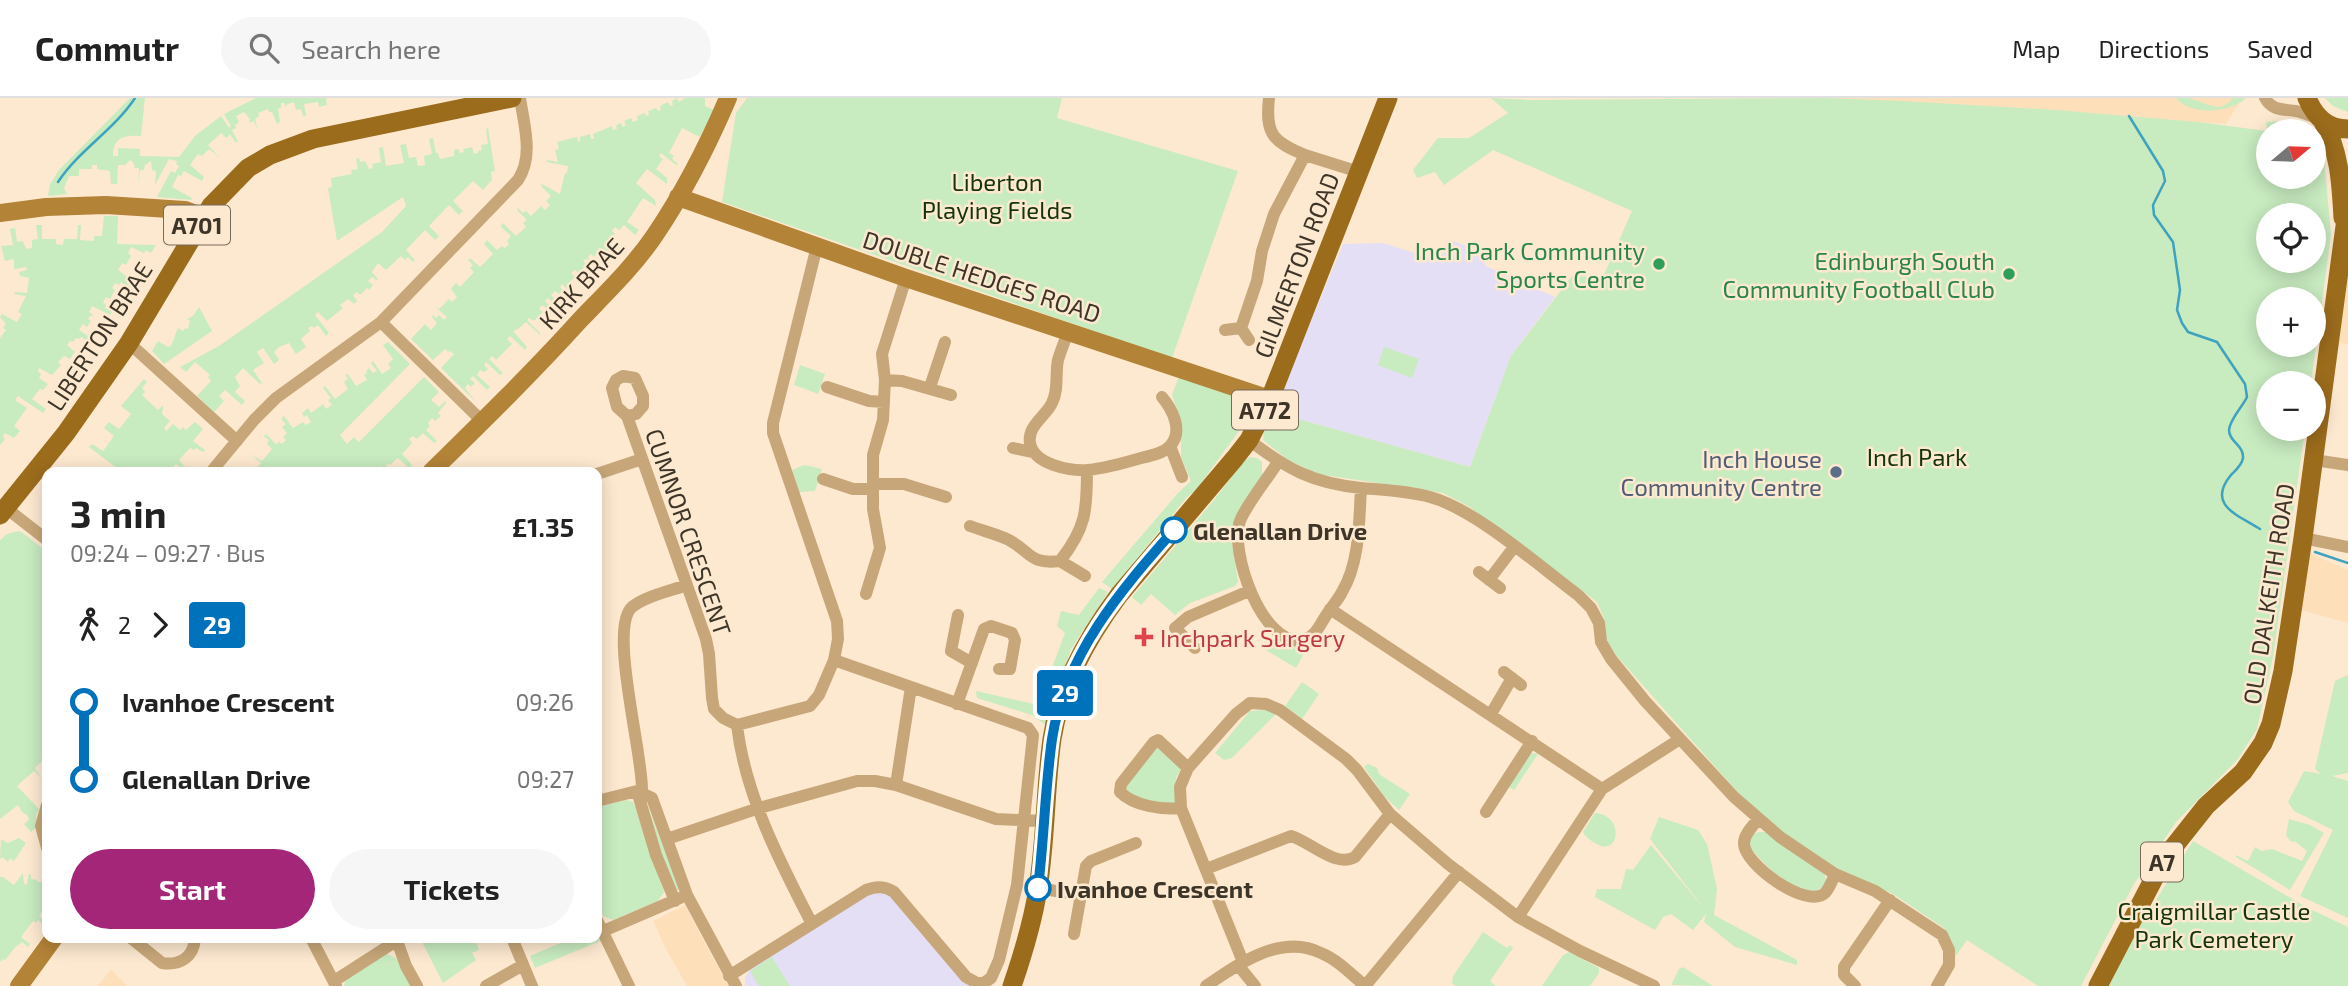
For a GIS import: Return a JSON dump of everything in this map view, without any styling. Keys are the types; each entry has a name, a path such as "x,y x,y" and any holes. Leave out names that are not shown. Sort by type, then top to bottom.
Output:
{"main road":[{"name":"LIBERTON BRAE","path":"2,512 66,433 129,343 203,217 239,176 281,150 345,131 512,98"},
{"name":"GILMERTON ROAD","path":"1012,986 1027,942 1038,888 1052,738 1075,666 1119,595 1249,440 1270,399 1388,98"},
{"name":"A7","path":"2307,98 2320,119"},
{"path":"2326,122 2339,129 2348,129"},
{"name":"OLD DALKEITH ROAD","path":"2326,129 2333,141 2338,164 2344,240"},
{"name":"OLD DALKEITH ROAD","path":"2098,986 2164,859 2206,806 2243,772 2263,743 2278,700 2303,538 2348,204"}],"street":[{"path":"215,467 276,398 382,322 518,180 526,169 527,148 520,98"},
{"name":"KIRK BRAE","path":"436,467 483,422 629,268 655,236 714,131 728,98"},
{"path":"1269,98 1267,118 1273,136 1284,146 1359,172"},
{"path":"2265,98 2278,110 2297,111 2318,119"},
{"path":"1241,328 1257,281 1262,251 1274,214 1305,155"},
{"name":"DOUBLE HEDGES ROAD","path":"678,197 906,278 1270,399"},
{"path":"0,213 46,207 106,205 185,210 203,217"},
{"path":"812,924 781,864 759,808 740,748 737,725 810,706 819,695 834,660 838,639 837,621 773,433 782,384 817,246"},
{"path":"866,594 880,548 873,509 873,455 883,420 885,380 882,354 906,278"},
{"path":"382,322 483,422"},
{"path":"1225,330 1241,328"},
{"path":"1241,328 1249,340"},
{"path":"1069,330 1057,363 1058,383 1052,404 1034,425 1029,440 1032,452 1040,460 1087,470 1154,454 1170,446 1175,435 1175,421 1162,397"},
{"path":"930,387 944,342"},
{"path":"129,343 237,441"},
{"path":"885,380 902,381 951,394"},
{"path":"827,387 869,401 884,402"},
{"name":"CUMNOR CRESCENT","path":"627,416 709,654 714,709 723,718 737,725"},
{"path":"1249,440 1278,463 1305,476 1361,488 1432,497 1480,522 1591,608 1599,623 1601,642 1611,659 1709,772 1758,819 1835,874 1875,891 1942,935 1949,950 1948,965 1937,986"},
{"path":"1170,446 1182,477"},
{"path":"1013,448 1032,452"},
{"path":"602,472 642,459"},
{"path":"2314,460 2348,465"},
{"path":"1278,463 1240,522 1238,540 1249,591 1258,610 1272,626 1291,639 1301,640 1314,635 1343,591 1354,559 1361,488"},
{"path":"1060,561 1075,542 1083,523 1087,503 1087,470"},
{"path":"823,479 853,489 904,484 946,497"},
{"path":"2,512 42,537"},
{"path":"970,526 1010,541 1028,556 1046,563 1060,561 1085,576"},
{"path":"2303,538 2348,547"},
{"path":"1500,588 1484,576 1514,547"},
{"path":"687,585 642,602 626,614 624,626 627,686 640,792 656,855 732,981 812,924 876,886 894,892 966,977 976,983 984,983 990,978 1002,948 1017,885 1032,735 1028,728 834,660"},
{"path":"1195,648 1175,628 1188,617 1249,591"},
{"path":"1330,609 1602,789"},
{"path":"958,615 951,651 972,663"},
{"path":"957,704 984,629 991,626 1012,633 1015,640 1010,669 999,669"},
{"path":"1491,714 1513,679"},
{"path":"896,785 911,687"},
{"path":"1255,986 1240,964 1181,808 1180,787 1188,768 1236,714 1250,703 1266,704 1280,710 1346,759 1390,814 1518,917 1572,947 1654,986"},
{"path":"1518,917 1602,789 1680,739"},
{"path":"1181,808 1166,810 1127,798 1120,792 1121,784 1158,740 1188,768"},
{"path":"1486,812 1532,741"},
{"path":"667,839 759,808 857,781 875,780 996,819 1045,821"},
{"path":"602,800 640,792 652,798 667,839 681,898"},
{"path":"1206,869 1291,835 1336,859 1348,861 1355,857 1390,814"},
{"path":"1758,819 1744,838 1744,845 1747,855 1777,883 1809,897 1817,897 1825,893 1835,874"},
{"path":"1074,934 1086,866 1091,861 1136,843"},
{"path":"1206,986 1240,964 1272,949 1305,947 1336,961 1365,986 1459,872"},
{"path":"1038,888 1080,895"},
{"path":"602,925 681,898"},
{"path":"1855,986 1844,975 1844,967 1890,900"},
{"path":"602,932 629,986"},
{"path":"19,986 50,943"},
{"path":"137,943 162,963 169,964 180,962 189,956 193,943"},
{"path":"314,943 335,984 392,943"},
{"path":"397,943 417,986"},
{"path":"514,943 533,986"},
{"path":"486,986 523,965"},
{"path":"1222,975 1231,986"}],"shaded area":[{"path":"1829,98 2242,98 2226,124"},
{"path":"1453,241 1480,251 1486,266 1555,297 1511,356 1470,467 1273,412 1343,244 1383,243 1437,260"},
{"path":"2348,275 2348,344 2339,343"},
{"path":"2309,553 2348,570 2348,623 2301,610"},
{"path":"885,892 897,901 969,986 745,986 745,978 750,969 871,893"},
{"path":"685,905 729,986 687,986 667,951 653,921"},
{"path":"111,969 113,971 127,986 98,986"}],"green space":[{"path":"130,98 145,98 141,136 121,138 115,145 113,156 118,156 118,148 140,149 140,156 179,157 195,136 221,116 229,128 231,126 224,114 256,98 328,98 327,105 319,107 318,102 304,104 306,116 303,116 301,109 296,110 294,102 286,107 281,103 281,108 278,109 280,122 277,124 268,109 258,113 259,116 255,119 258,131 254,121 249,123 250,119 244,112 236,116 239,122 232,130 238,142 235,142 230,134 226,138 221,133 208,145 219,157 209,149 202,156 198,154 190,165 204,177 202,181 184,171 181,176 178,175 172,187 192,198 191,200 157,197 171,171 175,173 179,166 177,161 169,159 155,185 156,171 152,170 151,161 145,165 144,170 140,170 138,184 139,168 135,168 130,160 125,165 118,165 117,184 111,184 110,171 97,169 97,165 92,165 92,169 79,169 79,176 69,176 64,188 67,194 48,196 50,184 59,170"},
{"path":"677,98 679,102 685,98 705,98 705,106 714,110 700,137 682,128 669,153 678,164 661,153 659,156 663,159 656,169 667,178 667,184 647,169 636,183 655,200 656,206 643,198 627,222 639,230 635,235 624,225 619,230 615,227 612,231 615,234 604,246 615,256 611,260 599,248 594,257 591,254 588,257 590,261 583,260 586,265 581,271 591,281 589,283 575,270 571,273 575,277 568,284 578,294 576,297 562,284 560,287 563,290 559,294 555,291 551,295 565,309 562,311 548,298 545,301 549,305 546,308 542,305 539,309 543,312 534,321 529,318 527,320 540,335 526,322 513,331 527,347 525,350 510,336 507,339 512,344 496,360 492,356 489,359 503,373 500,375 486,362 484,365 488,369 484,372 480,370 477,375 490,387 487,390 473,376 470,379 475,383 471,387 468,384 465,388 476,402 441,368 454,354 445,349 433,360 411,339 425,324 431,330 437,323 433,315 436,318 439,315 444,320 447,317 434,306 439,309 449,299 452,302 457,297 451,289 456,283 460,287 474,272 470,268 473,265 468,260 470,258 480,267 493,254 484,244 487,240 497,250 509,244 507,241 511,236 500,226 503,223 516,236 526,227 523,223 527,220 518,208 531,216 541,206 545,210 550,205 546,201 551,196 542,184 560,194 568,166 547,162 558,162 555,150 559,149 557,142 577,137 578,142 580,137 590,134 591,139 594,139 593,134 612,126 613,130 617,129 616,125 621,123 623,127 626,125 624,121 631,118 633,122 638,120 637,116 645,113 646,116 649,115 648,111 656,108 661,110 660,106 668,102 670,106 673,105 672,101"},
{"name":"Liberton Playing Fields","path":"747,98 1062,98 1057,118 1238,171 1172,358 722,202 736,113"},
{"name":"Inch Park","path":"1491,98 1825,98 1903,101 2056,110 2256,130 2256,189 2326,189 2326,180 2331,235 2326,272 2326,203 2256,203 2256,273 2326,273 2324,287 2256,287 2256,357 2315,357 2313,371 2256,371 2256,441 2303,441 2273,657 2257,729 2238,759 2176,822 2134,884 2081,986 2038,986 1967,940 1955,957 1953,944 1944,928 1893,894 1838,869 1792,841 1749,805 1616,655 1606,640 1604,618 1597,602 1468,506 1443,493 1318,474 1288,460 1263,440 1273,412 1470,467 1511,356 1572,276 1603,277 1632,211 1493,150 1444,185 1435,172 1417,178 1413,170 1438,138 1469,138 1508,113"},
{"path":"2176,98 2188,98 2217,107 2233,98 2246,98 2230,107 2201,110 2191,108"},
{"path":"2325,98 2348,98 2348,112 2333,106"},
{"path":"488,128 495,171 491,172 492,180 483,190 473,181 453,201 463,211 459,215 449,205 429,226 439,236 435,240 425,230 406,250 415,260 413,262 408,257 405,260 401,256 386,270 378,263 372,272 378,279 372,277 368,281 373,285 369,290 367,288 360,295 357,292 353,295 361,306 357,301 354,304 348,299 340,305 343,308 327,321 318,312 315,315 329,333 326,336 318,325 308,328 310,331 301,339 306,347 296,354 289,343 279,347 274,352 279,360 274,364 263,348 257,352 264,363 253,370 262,383 243,368 235,377 240,386 235,392 245,401 242,405 225,390 219,396 224,401 214,412 197,396 211,381 208,377 210,375 195,362 186,372 180,367 219,346 382,232 406,206 403,197 337,241 328,188 332,187 331,178 352,174 351,170 358,169 356,159 359,158 360,162 365,161 369,169 373,168 372,164 381,162 379,148 383,147 386,166 404,163 400,145 406,144 409,158 416,157 418,166 425,165 424,156 432,154 429,139 433,138 440,159 454,156 454,150 458,149 460,153 464,152 463,149 472,147 474,154 478,153 482,150 481,145 488,144"},
{"path":"104,216 118,216 117,244 156,245 151,253 131,247 128,253 131,256 126,265 122,263 118,270 129,278 128,281 132,284 130,288 121,282 119,285 115,283 110,299 106,297 103,302 105,308 112,312 110,315 92,306 89,312 94,316 88,319 91,321 87,327 83,324 79,330 94,340 92,344 81,337 76,338 67,345 75,352 70,359 64,356 58,362 61,365 52,375 39,368 39,378 48,384 32,399 46,409 43,413 18,396 15,400 27,408 14,426 20,431 14,438 5,433 5,439 0,445 0,338 6,330 3,328 6,324 0,317 2,314 17,322 22,314 18,312 26,296 14,294 27,293 29,278 20,276 19,272 27,270 26,267 14,269 14,259 5,261 1,246 13,245 10,229 15,228 17,242 23,241 26,249 32,248 32,240 38,239 36,225 42,225 42,239 56,239 56,244 63,245 64,239 77,239 78,225 81,225 80,240 94,241 94,236 102,236"},
{"path":"199,307 212,331 164,364 152,351 158,341 171,346 178,328 183,331 188,329 190,321 187,319 193,316"},
{"path":"388,342 410,364 340,435 347,444 354,437 359,442 424,377 439,392 431,400 439,407 445,401 446,403 438,413 441,416 435,421 432,418 426,430 437,441 434,443 423,433 417,439 413,436 409,439 412,443 402,454 412,465 410,467 398,458 387,467 258,467 261,463 251,455 262,461 272,449 267,444 269,440 264,436 266,434 276,444 282,444 286,440 283,437 287,433 282,427 286,424 281,419 284,416 293,428 303,422 306,425 311,422 307,415 304,417 302,413 308,408 311,413 323,404 326,409 332,405 328,400 331,398 323,388 325,386 335,399 348,389 344,382 348,379 345,375 348,374 356,386 367,380 364,375 369,368 373,373 377,371 371,363 373,361 382,374 391,368 388,364 393,359 383,345"},
{"path":"1384,347 1419,359 1412,378 1378,365"},
{"path":"800,365 825,374 818,394 794,385"},
{"path":"1180,374 1214,384 1252,403 1252,413 1196,490 1187,497 1112,589 1102,582 1191,481 1181,457 1181,422 1172,395"},
{"path":"144,379 147,382 142,388 145,392 142,395 158,410 163,407 162,414 170,421 164,428 166,431 173,424 180,430 183,427 186,430 195,422 203,429 193,441 205,450 203,452 190,448 179,460 185,467 176,464 173,467 115,467 89,447 92,444 103,451 114,436 104,428 109,422 119,429 131,414 121,406"},
{"path":"1250,457 1262,462 1262,473 1265,476 1237,518 1232,544 1238,582 1235,586 1190,603 1175,615 1151,594 1141,605 1132,597"},
{"path":"804,465 822,469 815,491 799,492 792,470"},
{"path":"18,531 23,533 42,548 42,761 35,768 41,777 34,771 17,786 39,809 36,816 37,827 31,832 24,824 29,820 28,816 18,805 0,819 0,540 7,534"},
{"path":"1099,588 1108,592 1071,649 1046,725 1032,715 977,698 976,691 1038,705 1065,633 1057,626 1061,611 1079,615"},
{"path":"1277,636 1296,645 1309,644 1296,668 1264,649"},
{"path":"2348,675 2348,773 2332,776 2348,781 2348,918 2300,896 2333,830 2294,811 2288,802 2304,771 2321,774 2315,769 2335,681"},
{"path":"1302,682 1319,694 1302,719 1285,706"},
{"path":"1265,710 1277,713 1232,758 1224,760 1215,753 1250,711"},
{"path":"1156,747 1182,767 1176,778 1175,803 1169,806 1136,798 1127,791 1125,785"},
{"path":"1530,754 1538,754 1514,790 1506,785"},
{"path":"1368,764 1410,794 1399,810 1384,796 1364,767"},
{"path":"645,799 679,888 677,891 664,863"},
{"path":"627,800 633,802 664,892 658,901 613,920 602,914 602,806"},
{"path":"1595,813 1605,816 1615,828 1614,841 1609,845 1595,843 1583,832"},
{"path":"1659,817 1698,830 1707,844 1717,889 1714,915 1797,960 1797,965 1735,947 1704,922 1706,914 1693,930 1671,914 1663,917 1655,930 1595,897 1597,889 1621,889 1626,869 1633,870 1651,845 1706,911 1650,839"},
{"path":"2289,819 2310,825 2324,833 2290,890 2236,857 2248,861 2255,847 2261,851 2272,849 2302,861 2307,851 2296,842 2290,841 2286,835"},
{"path":"1766,832 1823,870 1826,879 1824,886 1814,892 1777,875 1749,846 1750,836"},
{"path":"19,838 26,843 14,861 10,858 8,862 2,857 0,859 1,839 8,843"},
{"name":"Craigmillar Castle Park Cemetery","path":"2193,841 2306,907 2348,927 2348,986 2104,986"},
{"path":"23,873 24,884 27,884 29,874 31,879 42,882 42,912 39,916 42,923 38,920 36,923 33,921 21,937 30,944 28,947 22,942 0,962 0,877 14,885"},
{"path":"1483,932 1507,948 1510,945 1513,948 1490,981 1496,986 1456,986 1452,983 1453,976"},
{"path":"423,943 477,943 479,950 472,953 476,960 443,983"},
{"path":"560,943 595,943 535,968 530,956"},
{"path":"1569,952 1599,968 1599,973 1590,986 1542,986 1563,955"},
{"path":"385,953 396,958 413,986 344,986 345,981"},
{"path":"772,957 790,986 759,986 750,971"},
{"path":"1683,967 1713,986 1671,985 1679,969"}],"waterway":[{"path":"58,182 135,98"},
{"path":"2129,116 2163,171 2165,181 2153,205 2154,215 2173,242 2180,290 2177,310 2182,323 2188,332 2217,342 2245,384 2247,397 2229,430 2243,458 2224,485 2222,494 2223,502 2228,508 2260,529"},
{"path":"2315,552 2348,563"}],"bus line":[{"name":"29","path":"1038,888 1052,738 1075,666 1100,621 1174,530"}],"place":[{"name":"Inch Park Community Sports Centre","path":"1659,264"},
{"name":"Edinburgh South Community Football Club","path":"2009,274"},
{"name":"Inch House Community Centre","path":"1836,472"},
{"name":"Glenallan Drive","path":"1174,530"},
{"name":"Inchpark Surgery","path":"1144,637"},
{"name":"Ivanhoe Crescent","path":"1038,888"}]}
